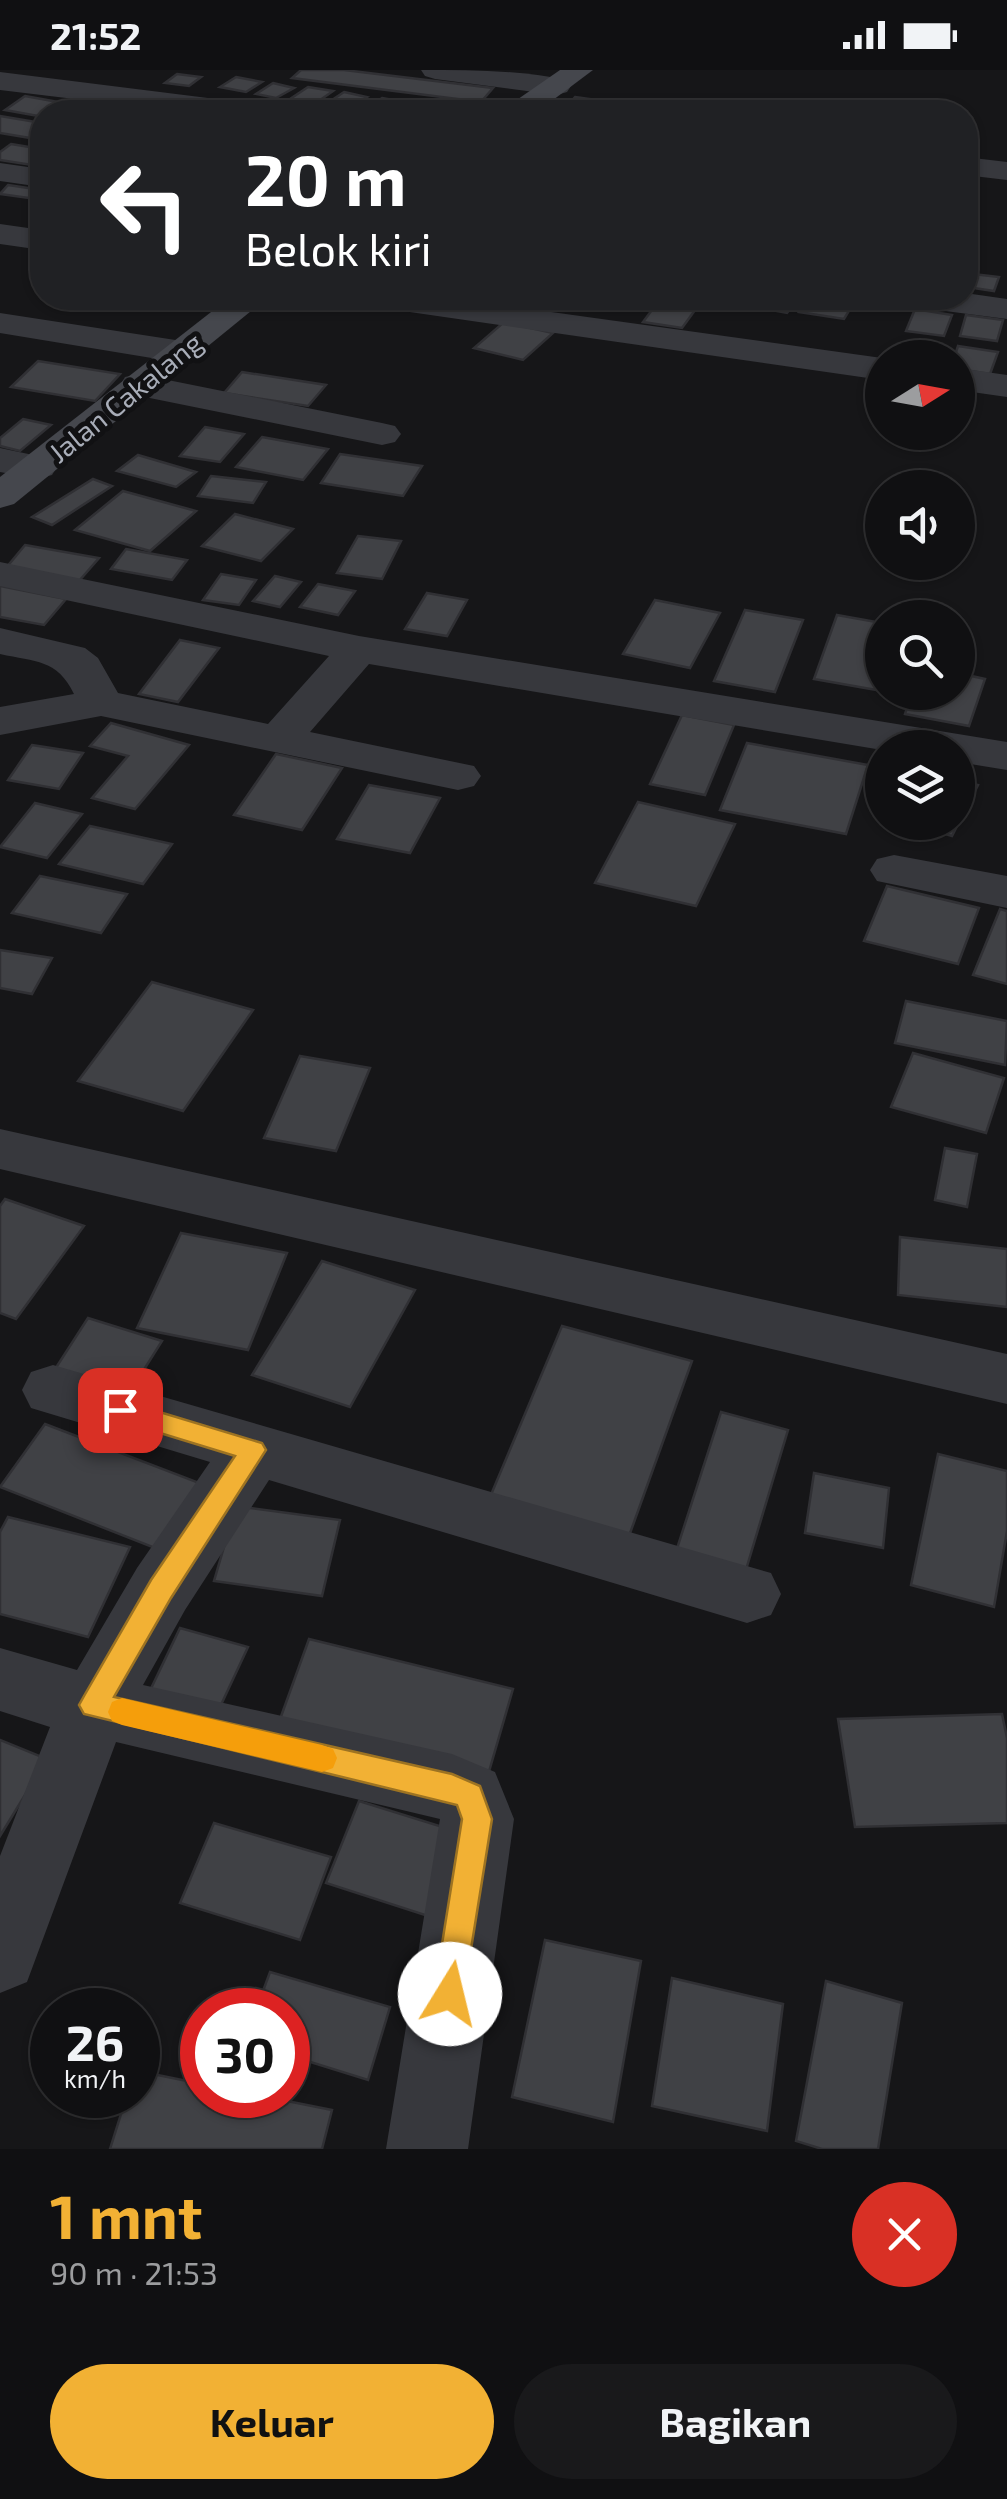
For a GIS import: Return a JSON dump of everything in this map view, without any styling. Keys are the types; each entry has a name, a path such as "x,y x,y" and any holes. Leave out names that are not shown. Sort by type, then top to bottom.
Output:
{"street":[{"path":"435,70 568,78"},
{"path":"536,100 568,78"},
{"path":"0,82 149,100"},
{"path":"978,168 1007,171"},
{"path":"0,172 30,176"},
{"path":"0,234 30,238"},
{"path":"978,305 1007,309"},
{"name":"Jalan Cakalang","path":"0,496 19,463 138,384 235,310"},
{"path":"465,310 865,368"},
{"path":"0,323 182,352"},
{"path":"975,381 1007,386"},
{"path":"138,384 382,434"},
{"path":"0,574 359,649 865,733"},
{"path":"0,641 70,657 82,667 102,704"},
{"path":"279,739 359,649"},
{"path":"0,720 102,704 458,776"},
{"path":"975,751 1007,756"},
{"path":"894,870 1007,892"},
{"path":"0,1149 1007,1379"},
{"path":"53,1390 747,1594"},
{"path":"0,1954 94,1705 161,1589 253,1450"},
{"path":"0,1678 31,1691 452,1788 470,1796 477,1819 427,2149"}],"building":[{"path":"301,70 344,70 493,88 483,100 465,100 292,78"},
{"path":"177,74 201,77 189,86 165,83"},
{"path":"236,77 262,82 246,92 220,87"},
{"path":"273,83 294,88 276,98 256,94"},
{"path":"308,87 333,91 320,100 290,99"},
{"path":"344,92 367,97 363,100 332,100"},
{"path":"25,96 47,100 30,100 30,115 5,110"},
{"path":"0,116 30,121 30,138 0,133"},
{"path":"11,144 30,147 30,165 0,160 0,152"},
{"path":"8,185 30,188 30,198 0,194"},
{"path":"978,275 999,277 994,291 978,289"},
{"path":"652,310 695,310 682,328 643,322"},
{"path":"800,310 850,310 844,319"},
{"path":"915,310 952,315 944,336 906,331"},
{"path":"966,315 1003,320 997,341 960,336"},
{"path":"504,322 553,333 523,360 474,348"},
{"path":"975,349 998,352 990,374 975,372"},
{"path":"38,361 120,374 95,401 11,387"},
{"path":"242,372 326,385 308,406 224,393"},
{"path":"23,419 51,425 20,451 0,446 0,438"},
{"path":"205,427 244,434 220,462 180,456"},
{"path":"262,437 328,449 303,480 236,467"},
{"path":"340,454 422,466 403,496 321,483"},
{"path":"138,455 196,472 176,487 117,471"},
{"path":"211,476 266,482 253,503 198,496"},
{"path":"93,479 112,486 52,525 32,517"},
{"path":"123,491 196,511 150,551 75,530"},
{"path":"235,514 293,529 261,561 202,546"},
{"path":"358,536 401,541 382,579 337,573"},
{"path":"25,545 99,558 79,581 6,568"},
{"path":"126,549 187,560 172,580 111,569"},
{"path":"221,574 256,580 239,605 203,600"},
{"path":"275,576 301,582 280,607 253,601"},
{"path":"318,584 355,591 338,615 300,607"},
{"path":"0,586 66,599 44,625 0,617"},
{"path":"427,593 467,600 447,636 405,629"},
{"path":"655,600 720,613 690,668 623,654"},
{"path":"745,610 803,620 775,692 714,681"},
{"path":"837,615 865,620 865,688 814,679"},
{"path":"180,640 219,648 178,702 139,694"},
{"path":"975,677 985,679 975,708"},
{"path":"906,710 974,710 969,726 905,714"},
{"path":"682,715 734,725 705,795 650,784"},
{"path":"111,723 189,745 135,809 92,798 128,756 90,746"},
{"path":"747,743 865,764 846,834 720,810"},
{"path":"32,745 83,753 59,789 8,780"},
{"path":"276,754 342,768 302,830 234,815"},
{"path":"369,785 440,798 410,853 337,839"},
{"path":"638,802 735,824 696,906 595,883"},
{"path":"35,803 82,814 47,858 0,847"},
{"path":"90,826 172,844 143,884 59,864"},
{"path":"40,876 127,894 101,933 12,913"},
{"path":"887,886 979,908 958,964 864,941"},
{"path":"1000,909 1007,911 1007,984 973,975"},
{"path":"0,950 52,958 32,994 0,988"},
{"path":"152,982 253,1010 183,1111 78,1081"},
{"path":"906,1001 1007,1021 1005,1065 895,1043"},
{"path":"913,1053 1004,1078 986,1133 891,1107"},
{"path":"300,1056 370,1068 336,1151 264,1138"},
{"path":"945,1148 977,1154 967,1207 935,1200"},
{"path":"5,1199 84,1226 16,1319 0,1313 0,1206"},
{"path":"181,1233 287,1253 248,1350 137,1328"},
{"path":"900,1237 1007,1249 1007,1307 898,1295"},
{"path":"322,1261 415,1290 350,1407 252,1375"},
{"path":"88,1318 162,1341 123,1403 48,1380"},
{"path":"562,1326 692,1361 624,1550 485,1509"},
{"path":"721,1412 788,1430 742,1583 672,1564"},
{"path":"45,1424 202,1484 160,1550 0,1487"},
{"path":"938,1454 1007,1471 1007,1531 994,1607 911,1585"},
{"path":"814,1473 889,1488 883,1548 805,1533"},
{"path":"236,1506 340,1520 322,1596 214,1581"},
{"path":"8,1517 130,1547 88,1637 0,1614 0,1532"},
{"path":"180,1628 248,1647 213,1722 145,1701"},
{"path":"309,1639 513,1689 488,1775 279,1722"},
{"path":"1002,1714 1007,1738 1007,1823 855,1827 838,1719"},
{"path":"0,1740 47,1759 0,1836"},
{"path":"359,1801 462,1833 431,1917 326,1883"},
{"path":"214,1823 331,1857 300,1940 180,1903"},
{"path":"545,1940 641,1961 613,2122 512,2097"},
{"path":"270,1972 390,2007 368,2080 310,2062 310,1988 264,1988"},
{"path":"672,1978 783,2004 767,2131 652,2106"},
{"path":"826,1981 902,2003 878,2149 822,2149 796,2141"},
{"path":"160,2075 180,2080 180,2118 310,2118 310,2106 332,2110 322,2149 110,2149 120,2118 160,2118"}],"slow traffic":[{"path":"122,1712 322,1758"}],"route":[{"path":"120,1410 253,1450 161,1589 94,1705 461,1790 470,1796 477,1819 450,1994"}]}
